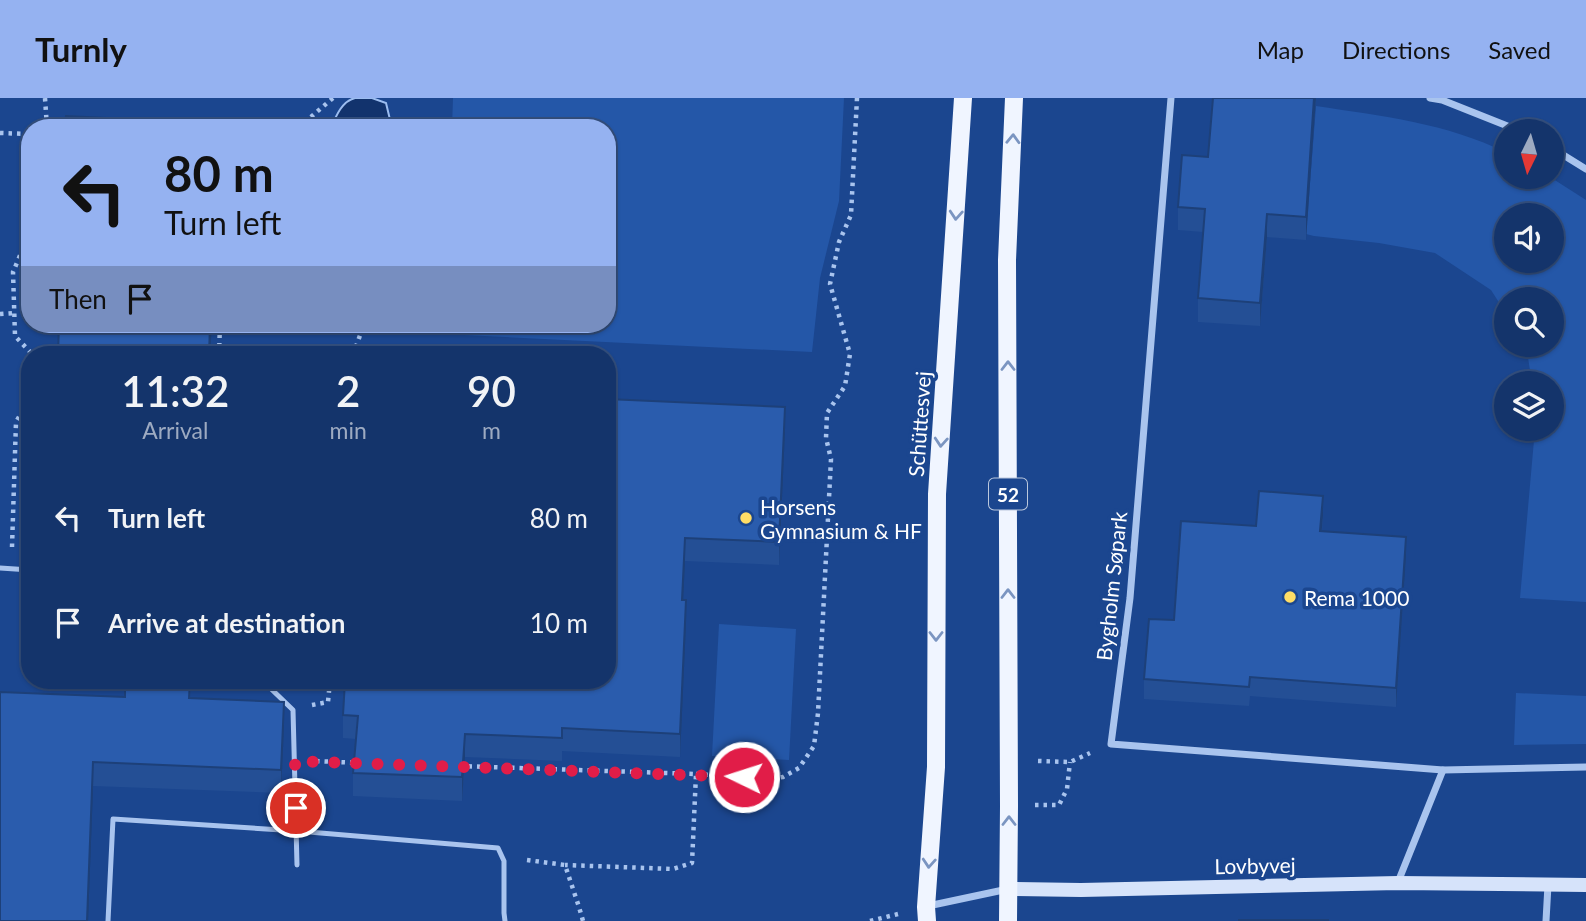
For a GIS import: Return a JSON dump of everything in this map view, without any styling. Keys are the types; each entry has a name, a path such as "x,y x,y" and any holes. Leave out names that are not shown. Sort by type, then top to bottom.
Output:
{"main road":[{"name":"Schüttesvej","path":"926,914 936,767 937,494 963,98"},
{"name":"52","path":"1008,921 1007,260 1014,98"}],"street":[{"name":"Bygholm Søpark","path":"1111,744 1130,598 1171,98"},
{"path":"1430,98 1442,100 1494,121"},
{"path":"1564,155 1586,169"},
{"path":"1111,744 1443,770 1586,767"},
{"path":"1398,883 1443,770"},
{"name":"Lovbyvej","path":"926,914 1009,889 1398,883 1586,884"},
{"path":"1546,921 1548,885"}],"lane":[{"path":"0,568 21,570"},
{"path":"271,689 293,710 298,865"},
{"path":"107,921 113,819 498,848 502,857 505,921"}],"path":[{"path":"45,98 46,119"},
{"path":"308,119 333,98"},
{"path":"447,766 696,774 767,779 783,777 799,768 814,746 831,459 826,438 827,413 845,386 850,354 830,284 839,242 851,215 857,98"},
{"path":"0,133 21,134"},
{"path":"21,253 13,272 14,313 15,336 24,346"},
{"path":"0,314 14,313"},
{"path":"11,569 16,422 21,413"},
{"path":"293,710 328,702 329,689"},
{"path":"1052,762 1070,762 1111,744"},
{"path":"295,761 364,763"},
{"path":"1009,806 1059,805 1068,789 1070,762"},
{"path":"502,857 565,865 673,869 692,863 696,774"},
{"path":"565,865 583,921"}],"shaded area":[{"path":"372,98 386,103 390,119 335,119 350,100"},
{"path":"453,98 844,98 839,201 820,278 812,352 443,334 616,333 616,119 452,119"},
{"path":"1316,106 1413,122 1461,134 1494,147 1494,189 1564,189 1564,186 1586,200 1586,602 1520,598 1534,441 1564,441 1564,371 1530,371 1528,357 1564,357 1564,287 1494,287 1494,295 1435,253 1379,243 1306,234"},
{"path":"719,624 796,629 789,760 712,756"},
{"path":"1516,693 1586,696 1586,744 1514,745"}],"building":[{"path":"1213,98 1314,98 1306,217 1267,214 1260,303 1198,298 1205,209 1178,207 1182,155 1208,157"},
{"path":"66,116 125,119 66,119"},
{"path":"59,333 210,333 209,346 58,346"},
{"path":"616,399 785,407 779,542 685,538 682,600 686,600 680,734 562,728 562,738 465,734 462,777 353,773 358,716 343,715 345,689 616,689"},
{"name":"Rema 1000","path":"1259,491 1323,496 1320,531 1406,537 1396,688 1250,677 1249,687 1144,679 1149,619 1174,620 1181,521 1256,526"},
{"path":"125,689 190,689 189,698 284,702 281,770 93,762 87,921 0,921 0,692 125,697"},
{"path":"1239,920 1329,920 1239,921"}],"place":[{"name":"Horsens Gymnasium & HF","path":"746,518"},
{"name":"Rema 1000","path":"1290,597"}],"route":[{"path":"296,808 295,761 744,777"}]}
